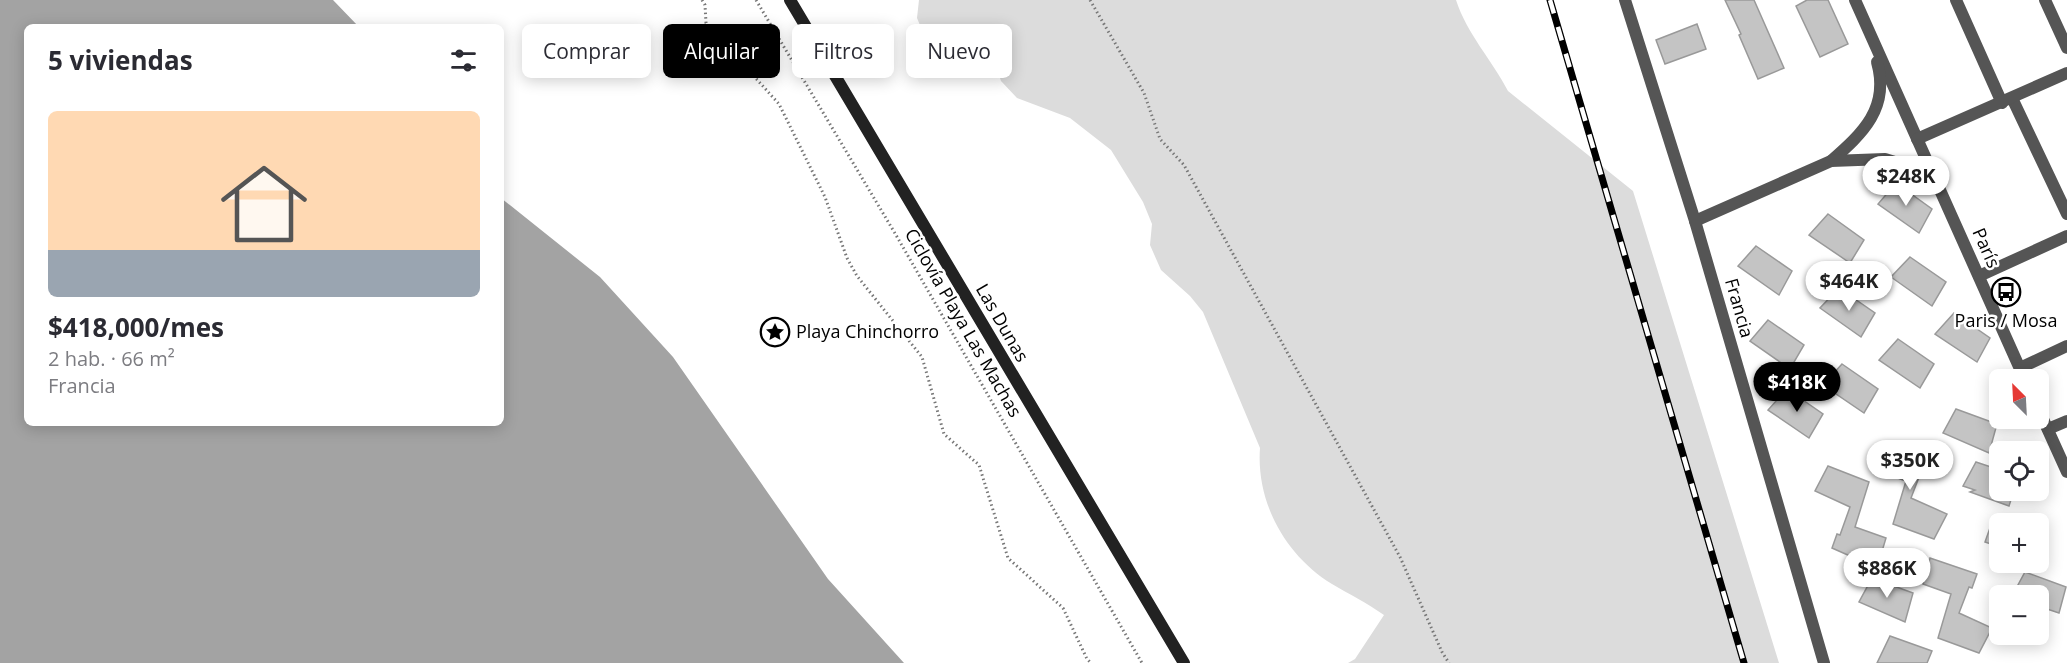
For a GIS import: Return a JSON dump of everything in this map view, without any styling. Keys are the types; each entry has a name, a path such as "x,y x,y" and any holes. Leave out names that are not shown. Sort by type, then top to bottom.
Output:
{"main road":[{"name":"Las Dunas","path":"790,0 1184,663"}],"street":[{"name":"Francia","path":"1625,0 1695,221 1824,663"},
{"name":"París","path":"1855,0 2021,369"},
{"path":"1956,0 2067,214"},
{"path":"2045,0 2067,48"},
{"path":"1695,221 1831,161 1856,139 1877,109 1881,75 1869,32"},
{"path":"1917,139 2067,73"},
{"path":"1831,161 1885,159 1921,170 1950,212"},
{"path":"1979,276 2067,236"},
{"path":"2031,369 2067,346"},
{"path":"2049,429 2067,421"},
{"path":"2048,429 2067,472"}],"path":[{"path":"702,0 705,5 706,23 779,104 825,197 857,276 922,357 944,434 979,465 1008,558 1063,608 1091,663"},
{"name":"Ciclovía Playa Las Machas","path":"756,0 1053,504 1142,663"},
{"path":"1090,0 1144,93 1160,139 1184,165 1401,557 1442,652 1449,663"}],"shaded area":[{"path":"0,0 333,0 356,24 24,24 24,426 504,426 504,200 600,277 673,357 828,579 904,663 0,663"},
{"path":"919,0 1456,0 1473,36 1508,91 1633,191 1779,663 1348,663 1355,659 1384,615 1315,572 1300,558 1277,525 1263,488 1260,448 1203,312 1190,296 1161,270 1150,245 1152,224 1143,202 1111,150 1070,118 1017,98 1001,81 1000,78 1012,78 1012,24 920,24 917,18"}],"building":[{"path":"1725,0 1754,0 1784,68 1758,79"},
{"path":"1807,0 1828,0 1848,44 1820,57 1796,6"},
{"path":"1697,24 1706,49 1665,64 1656,40"},
{"path":"1896,183 1932,209 1919,233 1878,204"},
{"path":"1828,214 1864,240 1850,263 1809,235"},
{"path":"1756,246 1792,271 1779,295 1738,266"},
{"path":"1910,257 1946,282 1932,306 1891,277"},
{"path":"1839,288 1875,313 1861,337 1820,308"},
{"path":"1954,313 1990,338 1977,362 1935,334"},
{"path":"1768,320 1804,345 1790,369 1750,341"},
{"path":"1898,339 1934,364 1920,388 1879,360"},
{"path":"1842,364 1878,389 1864,413 1823,385"},
{"path":"1787,389 1823,414 1809,438 1768,410"},
{"path":"1956,409 1989,421 1989,429 1996,429 1992,441 1989,441 1989,453 1943,433"},
{"path":"1882,443 1929,460 1924,474 1921,472 1911,498 1947,514 1934,539 1893,524 1906,481 1875,470"},
{"path":"1976,462 1989,466 1989,499 1970,492 1975,490 1963,486"},
{"path":"1828,466 1869,482 1855,527 1886,538 1877,568 1832,548 1837,534 1840,535 1850,507 1815,491"},
{"path":"1995,501 2011,501 2009,506"},
{"path":"1989,531 1989,543 1985,542"},
{"path":"1930,558 1977,574 1972,588 1969,587 1959,613 1989,627 1989,634 1979,653 1938,638 1951,594 1923,584"},
{"path":"2024,573 2028,573 2066,587 2059,613 2049,610 2049,585 2018,585"},
{"path":"1872,578 1913,593 1905,622 1859,602"},
{"path":"1890,636 1932,651 1927,663 1877,663"}],"railway":[{"path":"1550,0 1744,663"}],"place":[{"name":"Paris / Mosa","path":"2006,292"},
{"name":"Playa Chinchorro","path":"775,332"}]}
